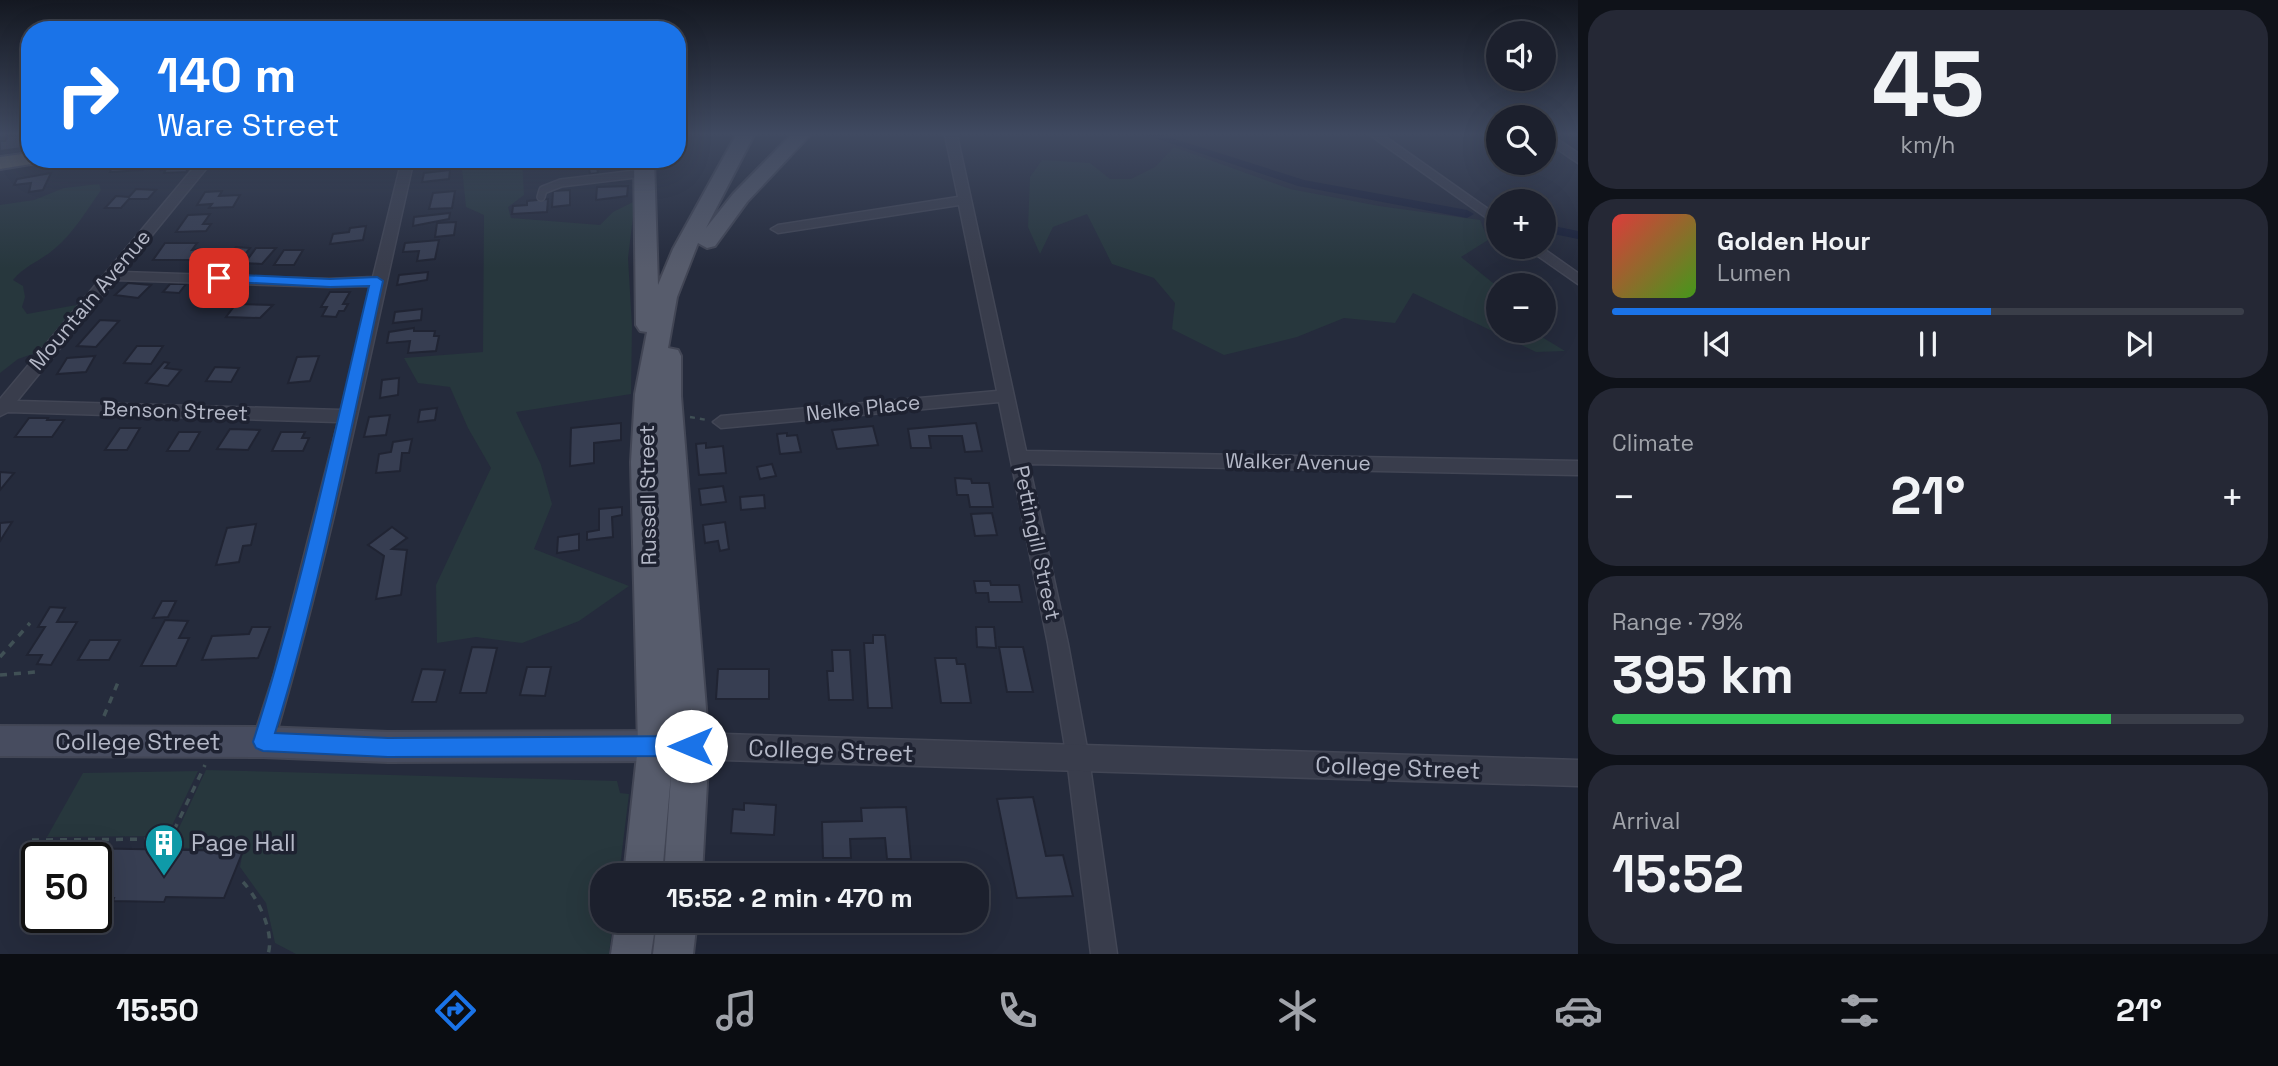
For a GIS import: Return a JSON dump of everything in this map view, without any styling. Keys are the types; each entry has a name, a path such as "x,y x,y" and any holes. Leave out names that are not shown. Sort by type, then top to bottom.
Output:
{"main road":[{"path":"644,180 648,394"},
{"name":"Russell Street","path":"681,863 674,746 645,462 648,394 664,297 684,249 723,180"},
{"name":"Russell Street","path":"646,863 674,746 668,376 679,307 694,267 737,180"},
{"path":"708,242 740,198 758,180"},
{"name":"College Street","path":"0,741 263,742 388,747 674,746"},
{"path":"631,954 634,933"},
{"path":"673,954 675,933"}],"street":[{"name":"Mountain Avenue","path":"2,408 191,180"},
{"path":"263,742 300,612 403,180"},
{"name":"Pettingill Street","path":"961,180 1058,644 1078,759 1104,954"},
{"path":"1438,180 1486,213"},
{"path":"778,229 965,200"},
{"path":"1549,259 1578,280"},
{"path":"112,276 330,283 377,281"},
{"name":"Nelke Place","path":"721,422 1005,396"},
{"name":"Benson Street","path":"2,408 346,416"},
{"name":"Walker Avenue","path":"1018,457 1578,468"},
{"name":"College Street","path":"674,746 1578,773"}],"lane":[{"path":"541,197 543,190 578,180"}],"path":[{"path":"683,416 721,422"},
{"path":"0,657 30,623"},
{"path":"0,675 36,672"},
{"path":"104,716 119,680"},
{"path":"32,840 169,841 205,765"},
{"path":"243,882 251,888 264,919 270,953"}],"shaded area":[{"path":"463,180 523,180 524,195 508,207 511,218 600,225 613,212 635,201 628,258 632,326 631,394 516,412 541,465 552,504 534,549 629,586 579,621 522,643 476,637 437,643 436,585 491,468 468,428 450,387 418,383 404,358 483,352 484,215 466,207"},
{"path":"1030,180 1264,180 1290,189 1379,206 1480,220 1486,241 1461,257 1486,277 1486,328 1413,293 1395,323 1344,318 1297,337 1224,355 1172,329 1175,303 1154,278 1112,264 1087,214 1053,227 1040,254 1028,227"},
{"path":"99,184 101,190 67,237 13,280 23,286 25,297 22,307 27,314 82,304 44,350 18,359 0,373 0,205 34,200 64,188"},
{"path":"1517,343 1552,343 1565,351 1536,352"},
{"path":"206,770 617,781 620,793 629,794 620,863 590,863 590,933 612,933 609,954 296,954 275,943 266,903 240,867 243,851 170,847"},
{"path":"198,771 167,836 47,837 83,773"}],"building":[{"path":"17,180 48,180 43,190 29,192 31,183 14,185"},
{"path":"628,186 627,196 596,200 597,187"},
{"path":"136,189 156,190 148,199 129,199 121,208 105,208 116,196 129,197"},
{"path":"570,190 570,205 552,207 553,191"},
{"path":"222,191 219,196 240,195 233,207 209,208 212,204 197,205 205,192"},
{"path":"455,191 452,208 429,209 433,193"},
{"path":"548,199 547,212 512,214 513,206 527,205 527,201"},
{"path":"450,213 449,219 413,226 414,217"},
{"path":"210,214 203,224 211,224 206,231 176,232 188,215"},
{"path":"456,222 454,235 435,237 437,223"},
{"path":"366,226 363,240 330,244 333,234"},
{"path":"439,240 435,259 417,261 419,251 403,252 405,243"},
{"path":"165,243 197,243 192,250 199,249 192,260 153,260"},
{"path":"236,247 250,248 242,258 227,257"},
{"path":"256,248 276,248 262,264 245,263"},
{"path":"284,250 303,250 294,265 274,265"},
{"path":"428,272 427,280 397,285 399,275"},
{"path":"128,283 151,285 138,298 115,295"},
{"path":"170,284 186,284 179,293 163,292"},
{"path":"330,292 350,292 343,304 348,304 336,317 322,316 327,307 321,307"},
{"path":"236,304 273,305 260,318 226,317"},
{"path":"422,309 421,320 393,323 395,312"},
{"path":"100,320 119,321 96,347 77,346"},
{"path":"414,328 414,331 435,331 434,336 439,336 436,351 408,353 410,341 387,343 389,332"},
{"path":"137,346 163,346 151,364 124,363"},
{"path":"95,356 86,372 57,374 67,358"},
{"path":"319,356 310,381 288,383 297,357"},
{"path":"164,362 169,363 165,368 181,370 168,386 146,383"},
{"path":"215,367 239,368 231,382 206,381"},
{"path":"399,378 398,395 380,398 382,380"},
{"path":"437,408 435,420 418,422 420,410"},
{"path":"390,415 386,435 364,437 369,417"},
{"path":"29,418 64,420 52,437 15,437"},
{"path":"621,423 621,440 594,443 594,463 570,466 571,428"},
{"path":"976,423 982,451 965,452 962,436 929,436 931,448 911,448 908,429"},
{"path":"873,426 878,445 837,449 832,430"},
{"path":"120,428 140,428 127,450 105,450"},
{"path":"230,429 260,430 248,450 217,449"},
{"path":"179,432 200,432 189,451 167,451"},
{"path":"281,432 305,432 302,438 309,438 303,451 272,451"},
{"path":"787,433 787,436 797,435 801,452 780,454 777,434"},
{"path":"412,439 409,453 402,453 400,471 376,473 379,454 391,452 393,442"},
{"path":"706,443 706,448 723,446 726,473 699,475 696,444"},
{"path":"772,464 776,476 760,479 757,467"},
{"path":"0,472 14,473 0,490"},
{"path":"955,478 971,479 972,483 989,483 993,507 970,507 968,495 957,495"},
{"path":"723,486 726,502 701,505 699,489"},
{"path":"764,495 765,508 741,510 740,497"},
{"path":"622,507 622,515 612,517 613,537 587,540 587,532 599,530 599,509"},
{"path":"992,513 997,535 975,536 971,514"},
{"path":"12,522 0,541 0,523"},
{"path":"725,522 729,549 720,551 718,541 705,543 703,525"},
{"path":"256,524 251,545 243,546 239,562 216,565 227,528"},
{"path":"392,527 407,538 392,549 407,550 401,595 376,599 384,556 368,545"},
{"path":"579,534 579,550 557,553 558,537"},
{"path":"974,581 990,581 991,585 1019,585 1022,602 989,602 988,593 976,593"},
{"path":"162,601 176,601 168,617 153,618"},
{"path":"50,607 65,608 57,622 77,622 51,665 37,664 42,655 27,655 45,627 38,627"},
{"path":"165,620 188,621 179,638 189,638 176,666 141,666"},
{"path":"252,627 270,627 258,658 202,660 212,636 249,634"},
{"path":"976,627 994,627 996,648 977,647"},
{"path":"873,635 885,635 892,708 868,708 864,643 873,643"},
{"path":"90,640 120,640 109,660 78,660"},
{"path":"472,647 497,648 486,693 460,693"},
{"path":"999,647 1023,647 1033,692 1007,692"},
{"path":"832,650 850,650 853,700 829,700 827,671 833,671"},
{"path":"935,658 956,658 957,664 965,664 971,703 941,703"},
{"path":"527,667 551,667 545,696 520,695"},
{"path":"422,669 445,670 436,702 412,702"},
{"path":"718,669 769,669 769,699 716,699"},
{"path":"1033,797 1046,856 1063,855 1073,896 1017,898 997,799"},
{"path":"744,803 776,805 774,835 731,833 733,809 744,810"},
{"path":"906,807 911,859 887,859 885,838 850,839 851,858 823,858 822,822 862,821 861,808"},
{"name":"Page Hall","path":"112,849 243,851 224,898 166,897 164,902 113,901"}],"waterway":[{"path":"1291,180 1467,214"},
{"path":"1556,230 1578,235"}],"place":[{"name":"Page Hall","path":"164,877"}],"route":[{"path":"219,278 330,283 377,281 316,551 263,742 388,747 691,746"}]}
